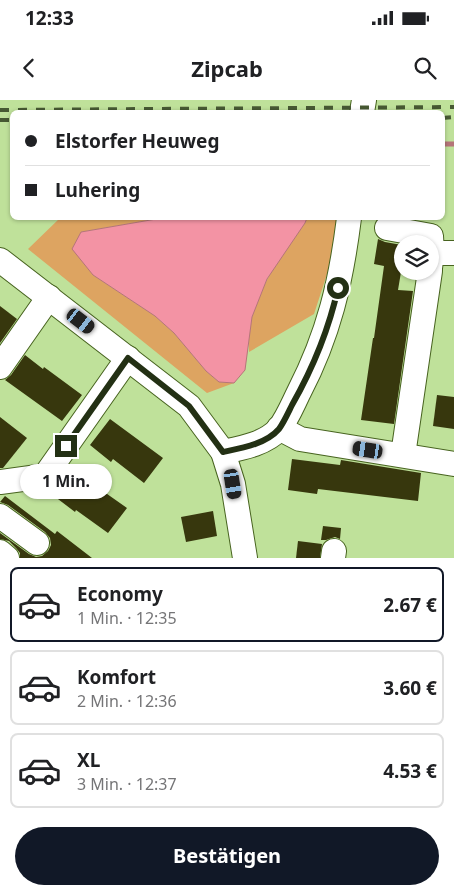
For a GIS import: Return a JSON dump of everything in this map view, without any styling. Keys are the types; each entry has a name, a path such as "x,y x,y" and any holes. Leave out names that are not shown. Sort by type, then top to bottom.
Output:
{"street":[{"path":"223,452 255,444 279,428 315,360 327,328 344,261 349,220"},
{"path":"387,228 426,235"},
{"path":"0,260 189,406 223,452 233,484 245,558"},
{"path":"402,455 434,280"},
{"path":"0,367 49,297"},
{"path":"0,482 45,476 128,358"},
{"path":"279,428 300,439 454,464"},
{"path":"0,516 37,543"},
{"path":"0,552 7,558"}],"shaded area":[{"path":"58,220 150,220 81,232 93,275 155,316 174,333 206,371 219,382 234,383 207,393 28,249"},
{"path":"150,220 306,220 267,279 252,317 245,370 234,383 219,382 206,371 174,333 155,316 93,275 72,249 81,232"},
{"path":"306,220 337,220 329,268 314,314 249,352 250,325 261,291 274,267"}],"building":[{"path":"378,239 394,244 394,280 400,280 398,290 413,291 394,424 361,420 384,266 374,264"},
{"path":"0,306 17,319 0,343"},
{"path":"25,355 82,395 62,421 5,380 11,375"},
{"path":"437,395 454,397 454,429 433,426"},
{"path":"0,417 27,438 3,468 0,468"},
{"path":"110,419 163,458 144,483 113,459 111,462 90,445"},
{"path":"292,459 340,465 341,460 421,473 418,501 318,489 317,494 288,490"},
{"path":"73,470 127,508 108,533 54,496"},
{"path":"5,496 55,534 57,531 92,558 20,558 20,553 9,541 0,539 0,533 36,557 42,556 48,551 51,545 50,538 45,532 8,505 0,502"},
{"path":"213,511 217,536 186,542 181,517"},
{"path":"323,526 341,528 340,539 335,537 321,540"},
{"path":"298,541 322,544 320,558 296,558"}],"waterway":[{"path":"445,144 454,144"}],"railway":[{"path":"0,110 454,107"},
{"path":"445,118 454,117"},
{"path":"0,120 10,120"}],"route":[{"path":"66,446 128,358 189,406 223,452 255,444 273,434 279,428 297,397 315,360 327,328 338,288"}]}
